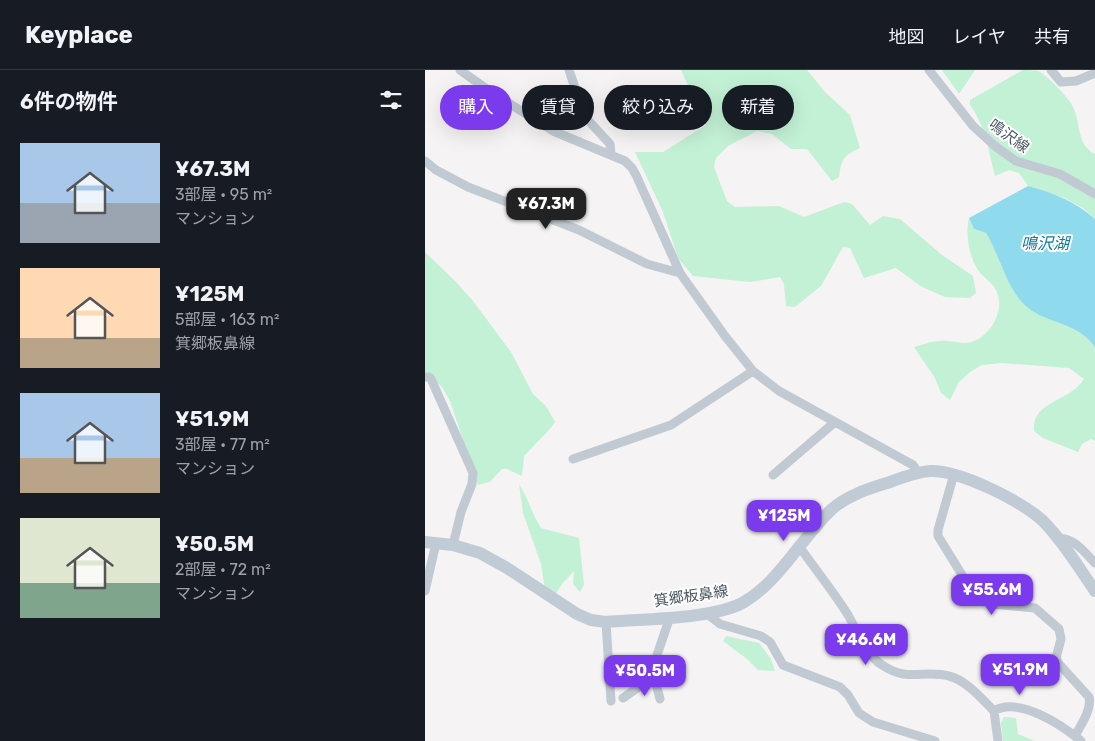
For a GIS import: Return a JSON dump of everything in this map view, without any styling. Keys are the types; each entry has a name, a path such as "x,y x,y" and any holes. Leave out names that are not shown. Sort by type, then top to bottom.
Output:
{"main road":[{"name":"箕郷板鼻線","path":"430,543 453,545 472,550 498,562 577,614 591,620 606,622 707,613 735,607 753,596 767,584 829,512 845,500 865,490 918,473 940,471 954,474 1011,498 1043,522 1058,539 1095,591"}],"street":[{"path":"460,70 553,131 625,161 632,168 680,273 725,336 753,371 779,391 913,466 918,473"},
{"path":"569,70 585,117 610,144 611,154"},
{"name":"鳴沢線","path":"929,70 973,126 1002,151 1016,161 1060,174 1095,194"},
{"path":"1051,70 1061,82 1070,83 1095,73"},
{"path":"425,161 436,170 468,187 579,230 647,264 680,273"},
{"path":"573,459 671,425 753,371"},
{"path":"425,377 431,379 473,473 472,484 461,512 453,545"},
{"path":"773,475 835,422"},
{"path":"954,474 938,536 974,591 992,604 1035,608 1059,630 1061,639 1056,658 1059,664 1089,696 1090,701 1078,738 1055,723 1022,708 1009,707 994,711"},
{"path":"1058,539 1064,538 1076,545 1095,563"},
{"path":"425,591 430,543"},
{"path":"799,546 848,616 870,653 881,664 893,672 909,676 937,674 951,676 960,681 994,711 998,741"},
{"path":"707,613 720,624 761,636 770,642 783,665 840,687 859,713 873,722 935,741"},
{"path":"660,699 654,676 657,655 670,617"},
{"path":"606,622 611,701"},
{"path":"623,698 654,676"}],"green space":[{"path":"681,70 807,70 825,92 850,115 860,148 844,158 839,177 832,181 807,149 791,149 772,134 757,131 728,146 716,158 714,167 727,201 735,207 779,206 804,217 844,202 852,204 870,225 883,216 900,219 942,255 973,276 976,293 970,298 945,297 922,287 896,268 864,278 850,248 843,247 821,286 795,307 786,306 784,284 780,277 750,282 693,276 678,258 663,212 635,152 663,152 698,130 712,130 712,85 688,85"},
{"path":"942,70 975,70 959,94"},
{"path":"1023,70 1042,73 1063,93 1073,107 1082,139 1089,150 1095,154 1095,219 1083,208 1064,198 1028,186 1019,173 1009,170 995,176 983,130 970,105 970,100"},
{"path":"969,218 974,229 986,233 1010,284 1022,302 1038,314 1072,328 1088,339 1095,347 1095,441 1091,439 1082,444 1078,452 1043,438 1034,431 1035,421 1039,413 1045,407 1078,387 1084,379 1069,368 1001,363 982,365 970,372 959,382 950,400 941,393 935,378 914,347 937,341 971,342 985,334 998,314 999,298 996,290 978,270 970,252 968,238"},
{"path":"425,252 473,301 511,352 533,394 546,406 555,422 524,456 522,476 507,469 502,469 490,482 478,485 450,401 442,387 425,372"},
{"path":"519,484 541,528 579,538 584,585 580,592 573,584 574,571 555,595 545,590 541,564 523,513"},
{"path":"726,636 759,643 771,659 775,671 758,670 723,641"},
{"path":"1004,717 1016,718 1018,734 1035,741 1003,741 1001,723"}],"water":[{"name":"鳴沢湖","path":"1028,186 1063,198 1080,207 1095,219 1095,347 1079,332 1035,313 1020,300 1014,292 986,233 974,229 969,218"}]}
